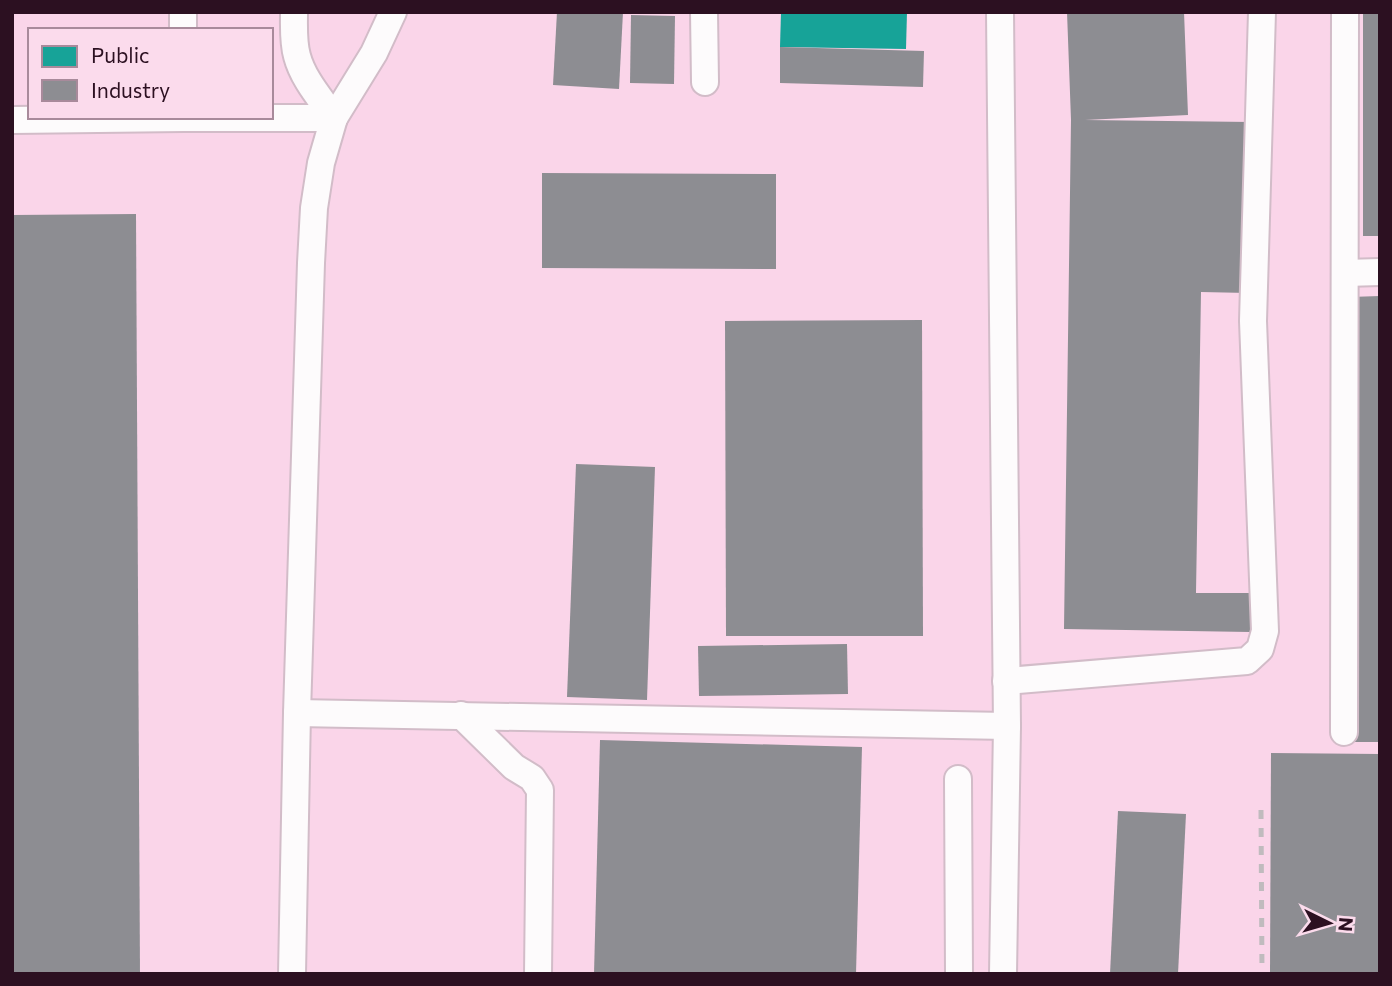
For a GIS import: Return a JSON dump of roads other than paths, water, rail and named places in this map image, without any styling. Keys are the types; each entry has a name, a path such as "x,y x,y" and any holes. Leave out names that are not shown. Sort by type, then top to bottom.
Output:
{"street":[{"path":"295,12 297,57 309,82 334,118"},
{"path":"292,974 297,713 313,222 321,163 334,118 373,53 393,12"},
{"path":"704,12 705,82"},
{"path":"1000,12 1007,726 1003,974"},
{"path":"1006,681 1247,661 1260,649 1265,631 1253,321 1262,12"},
{"path":"1344,732 1345,12"},
{"path":"273,118 334,118"},
{"path":"12,120 69,119"},
{"path":"1345,272 1380,272"},
{"path":"297,713 1007,726"},
{"path":"461,715 514,767 532,778 540,790 538,974"},
{"path":"958,779 959,974"}],"railway":[{"path":"1261,810 1262,974"}]}
